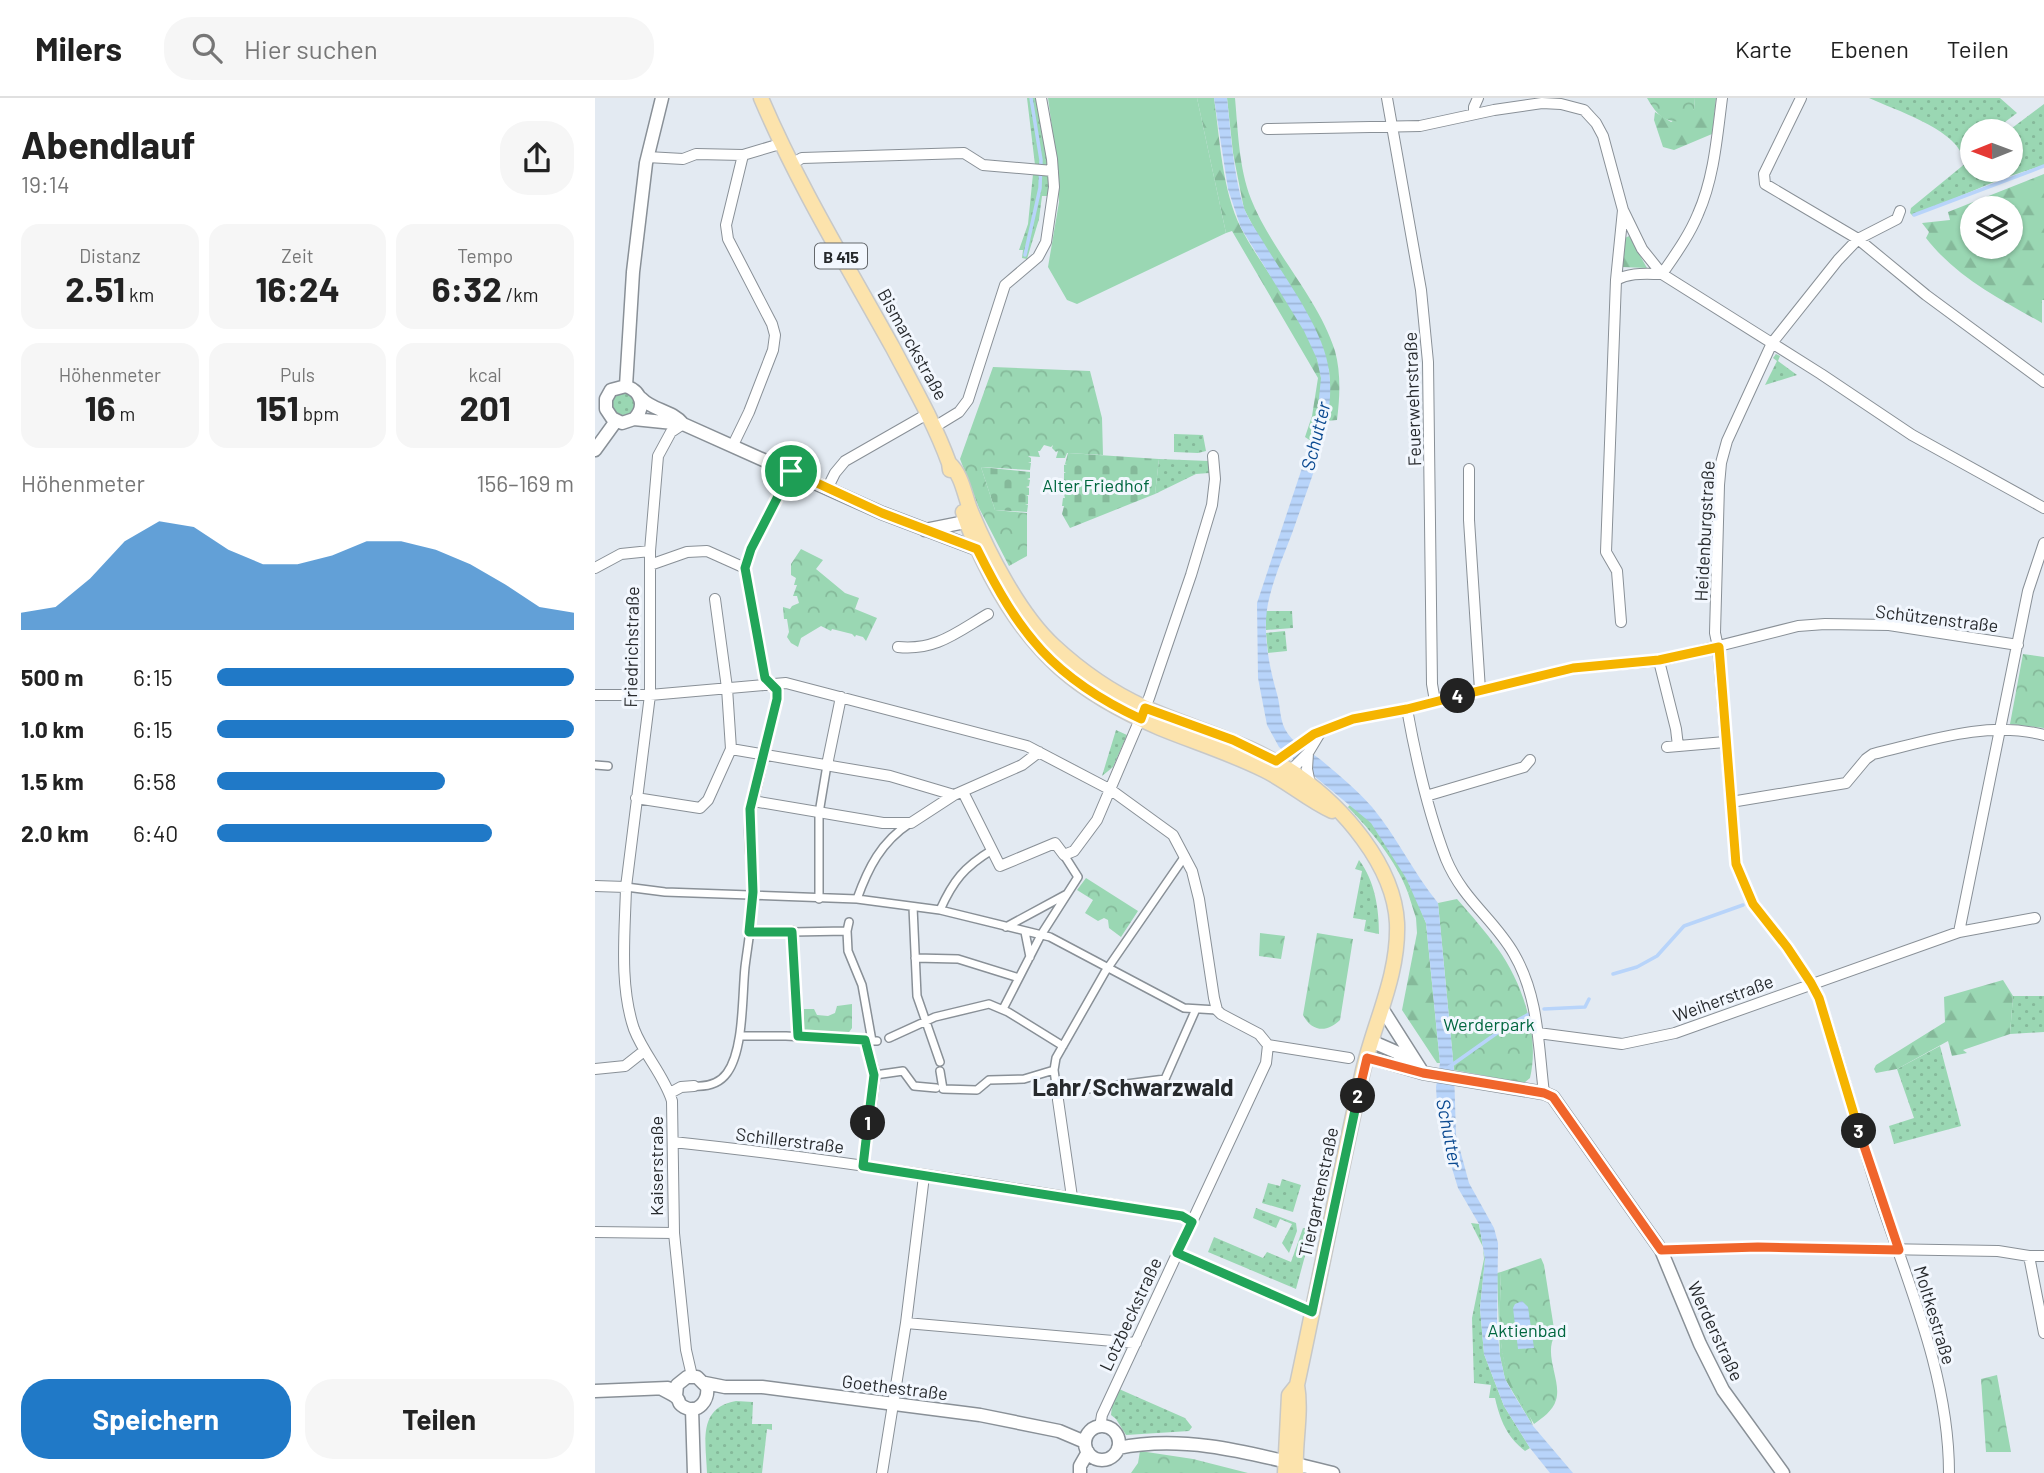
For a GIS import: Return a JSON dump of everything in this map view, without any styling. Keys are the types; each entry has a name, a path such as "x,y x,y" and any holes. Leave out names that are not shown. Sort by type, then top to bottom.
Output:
{"main road":[{"name":"Bismarckstraße","path":"761,98 780,144 933,420 970,523"},
{"name":"Tiergartenstraße","path":"970,523 1023,610 1043,636 1082,671 1143,713 1265,770 1342,816"},
{"name":"Tiergartenstraße","path":"970,523 977,549 1008,608 1037,647 1076,682 1120,709 1143,713 1233,740 1292,771 1331,802 1371,850 1391,893 1397,922 1394,960 1383,1010 1367,1058 1297,1385 1299,1397 1290,1468"}],"street":[{"path":"626,386 633,272 647,157 661,98"},
{"path":"828,487 835,472 845,461 933,420 959,412 968,400 1005,285 1038,257 1046,242 1054,187 1049,171 1041,98"},
{"name":"Feuerwehrstraße","path":"1387,98 1421,290 1428,362 1432,684 1436,701"},
{"path":"1474,114 1478,98"},
{"path":"1490,98 1494,110"},
{"path":"1584,110 1587,98"},
{"path":"1662,274 1687,236 1706,193 1722,98"},
{"path":"1801,98 1764,174 1765,184 1858,239 1926,295 2044,382"},
{"path":"1267,129 1420,126 1542,103 1561,104 1584,110 1602,136 1623,210 1642,249 1662,274 1912,435 2044,508"},
{"path":"647,157 683,159 696,155 743,155 780,144"},
{"path":"791,164 801,158 964,153 983,165 1049,171"},
{"path":"733,445 773,350 775,335 772,324 728,239 726,225 743,155"},
{"path":"1621,622 1618,571 1606,552 1616,280 1623,210"},
{"name":"Heidenburgstraße","path":"1719,647 1715,633 1716,574 1721,463 1727,441 1772,343 1837,260 1858,239 1898,215"},
{"path":"1616,280 1637,273 1662,274"},
{"path":"683,424 677,416 646,404 635,390 626,386 611,390 600,397 605,410 616,421 634,419 683,424 882,513 977,549"},
{"path":"634,419 641,410 641,398"},
{"path":"595,450 616,421"},
{"name":"Friedrichstraße","path":"627,888 650,695 650,551 658,456 671,432 683,424"},
{"path":"1065,855 1074,851 1097,820 1143,713 1191,575 1212,505 1215,479 1213,456"},
{"path":"1469,469 1469,520 1481,690"},
{"path":"670,1093 681,1087 718,1083 729,1070 740,1036 752,896 749,821 777,699 777,690 765,678 745,568 751,549 791,471"},
{"path":"924,530 970,523"},
{"path":"952,538 970,523"},
{"path":"1959,932 2028,591 2044,543"},
{"path":"595,568 621,554 650,551"},
{"path":"650,565 687,552 707,551 745,568"},
{"path":"636,798 700,807 708,800 731,749 727,688 715,599"},
{"path":"898,647 925,648 943,641 988,614"},
{"name":"Schützenstraße","path":"1276,761 1314,734 1353,719 1407,709 1573,668 1659,660 1719,647 1771,631 1825,624 1908,627 2018,645"},
{"name":"Moltkestraße","path":"1719,647 1736,864 1753,904 1811,983 1831,1035 1865,1154 1899,1250 1938,1377 1949,1448 1949,1473"},
{"path":"1659,660 1677,729 1672,747 1725,742"},
{"path":"595,695 650,695 786,683 1027,746 1111,790 1173,835 1192,871 1217,1010"},
{"path":"819,899 818,813 841,697"},
{"path":"1367,1058 1461,1081 1544,1093 1532,996 1513,952 1460,888 1446,860 1426,796 1407,709"},
{"path":"1731,802 1846,783 1873,754 1949,736 1998,729 2044,735"},
{"path":"1278,779 1292,771 1308,753 1320,733"},
{"path":"731,749 890,776 959,794 1000,866 1055,843 1078,877 1041,935 1003,1009"},
{"path":"857,900 874,858 896,832 959,794 1022,765 1038,752"},
{"path":"1308,753 1310,784"},
{"path":"1426,796 1524,767 1530,760"},
{"path":"595,765 608,766"},
{"path":"753,801 883,823 911,823"},
{"path":"940,910 956,878 992,850"},
{"path":"1072,1197 1054,1070 1056,1058 1108,968 1185,856"},
{"path":"595,886 857,900 940,910 1050,937 1184,1008 1217,1010 1233,1022 1259,1034 1268,1045 1349,1058"},
{"name":"Kaiserstraße","path":"627,888 626,985 634,1028 644,1051 670,1093 673,1108 674,1233 686,1350 692,1376"},
{"path":"1006,927 1069,893"},
{"path":"913,907 917,996 940,1062"},
{"name":"Weiherstraße","path":"1538,1033 1622,1044 1675,1033 1959,932 2035,918"},
{"path":"849,922 848,951 862,985 874,1075 863,1166"},
{"path":"792,930 798,1036"},
{"path":"749,932 847,931"},
{"path":"1025,932 1030,957"},
{"path":"915,958 958,959 1019,978"},
{"path":"889,1038 926,1021 976,1005 989,1004 1003,1009 1063,1046"},
{"path":"1058,1097 1165,1079 1196,1009"},
{"path":"1383,1010 1429,1074"},
{"path":"740,1036 798,1036 871,1041"},
{"path":"1373,1042 1396,1052 1429,1074"},
{"name":"Lotzbeckstraße","path":"1080,1473 1080,1466 1095,1440 1136,1343 1266,1063 1268,1045"},
{"path":"595,1069 625,1066 644,1051"},
{"path":"940,1071 943,1089 977,1090 989,1080 1024,1079 1054,1070"},
{"path":"874,1075 903,1071 914,1086 936,1088"},
{"name":"Werderstraße","path":"1544,1093 1557,1101 1661,1250 1700,1344 1723,1390 1783,1473"},
{"name":"Schillerstraße","path":"673,1142 863,1166 1072,1197 1182,1216 1192,1222"},
{"path":"882,1473 906,1323 924,1176"},
{"path":"595,1232 674,1233"},
{"path":"1661,1250 1758,1247 1998,1251 2044,1256"},
{"path":"1177,1253 1312,1312"},
{"path":"2029,1256 2044,1333"},
{"path":"906,1323 1136,1343"},
{"path":"694,1473 692,1409 680,1404 677,1391 683,1379 692,1376 707,1389"},
{"name":"Goethestraße","path":"692,1409 702,1405 707,1389 762,1387 980,1415 1095,1440"},
{"path":"595,1391 677,1391"},
{"path":"1095,1440 1113,1457 1119,1443"},
{"path":"1095,1440 1209,1446 1290,1468 1333,1473"}],"green space":[{"path":"1027,98 1037,98 1048,167 1035,165"},
{"path":"1048,98 1197,98 1226,233 1077,304 1067,300 1048,267 1059,202"},
{"path":"1197,98 1214,98 1223,164 1235,213 1251,245 1300,321 1317,360 1321,378 1320,394 1311,441 1305,437 1312,416 1318,378 1232,231 1226,233"},
{"path":"1227,98 1235,98 1241,162 1251,199 1271,238 1318,312 1335,351 1339,385 1337,420 1326,421 1329,370 1244,209 1233,153"},
{"path":"1647,98 1695,98 1694,109 1684,121 1671,121 1658,113"},
{"path":"1695,98 1716,98 1712,134 1674,150 1663,147 1654,120 1655,112 1671,122 1694,109"},
{"path":"1869,98 2000,98 2017,113 2009,119 1960,119 1960,152 1947,136 1907,114"},
{"path":"2044,104 2044,165 2023,172 2023,120"},
{"path":"1960,168 1960,182 1994,182 1913,216 1910,213 1911,208"},
{"path":"1033,174 1045,174 1049,177 1049,196 1042,196 1039,219 1027,259 1022,258 1023,250 1019,250 1028,224"},
{"path":"2044,174 2042,323 1965,276 1938,252 1926,238 1929,232 1922,223 1950,220 1948,212 1960,207 1960,259 2023,259 2023,196 1988,196"},
{"path":"1629,236 1647,268 1622,267 1625,238"},
{"path":"1776,354 1780,356 1778,361 1797,375 1765,385 1777,361 1773,358"},
{"path":"993,367 1090,371 1102,418 1103,455 1067,453 1065,458 1056,458 1058,451 1052,448 1053,445 1044,445 1038,451 1040,457 1028,456 1031,458 1031,462 1028,462 1031,463 1030,470 981,467 995,510 1027,513 1027,556 1009,566 979,508 960,459"},
{"path":"623,392 632,395 635,404 632,413 623,416 614,413 611,404 614,395"},
{"path":"1174,434 1203,435 1206,451 1174,452"},
{"name":"Alter Friedhof","path":"1068,453 1159,459 1155,494 1070,528 1062,514 1066,481 1064,465 1067,464"},
{"path":"1159,459 1209,461 1209,473 1196,474 1155,494"},
{"path":"981,467 1030,472 1030,478 1027,479 1030,480 1029,486 1026,487 1029,488 1029,495 1026,495 1028,504 1025,504 1028,505 1027,512 995,510"},
{"path":"801,549 823,560 816,569 845,593 859,598 855,609 877,618 866,641 863,637 832,629 831,631 821,626 801,638 798,647 791,643 787,637 789,632 783,607 790,609 799,603 797,596 793,596 797,585 794,585 796,578 791,575 791,564"},
{"path":"1266,611 1292,611 1293,628 1266,630"},
{"path":"1285,631 1287,651 1268,653 1266,633"},
{"path":"2023,654 2044,657 2044,728 2010,724"},
{"path":"1116,730 1127,735 1113,767 1102,776"},
{"path":"1350,805 1370,821 1386,842 1412,888 1408,893 1390,858 1348,807"},
{"path":"1359,860 1369,877 1375,896 1379,934 1364,931 1366,920 1353,918 1362,871 1355,869"},
{"path":"1086,878 1138,911 1121,937 1109,928 1108,920 1104,918 1098,921 1085,913 1093,900 1077,890"},
{"path":"1412,888 1426,923 1440,1063 1437,1063 1402,1010 1417,933 1416,918 1408,893"},
{"name":"Werderpark","path":"1457,899 1498,949 1522,994 1533,1045 1530,1078 1524,1083 1454,1070 1438,903"},
{"path":"1260,933 1285,936 1281,959 1259,956"},
{"path":"1317,933 1353,939 1340,1020 1325,1029 1311,1025 1303,1015"},
{"path":"2003,980 2013,996 2010,1034 1963,1050 1967,1053 1952,1056 1948,1041 1897,1069 1876,1073 1876,1065 1945,1022 1944,997"},
{"path":"2013,996 2044,996 2044,1032 2010,1034"},
{"path":"852,1004 852,1028 847,1035 804,1033 804,1009 814,1009 817,1015 828,1016 835,1013 837,1006"},
{"path":"1940,1046 1961,1126 1894,1144 1889,1126 1914,1118 1897,1069"},
{"path":"1282,1179 1301,1185 1293,1212 1262,1203 1268,1183 1280,1186"},
{"path":"1256,1208 1296,1223 1297,1231 1289,1253 1282,1243 1292,1224 1280,1219 1276,1228 1253,1218"},
{"path":"1471,1223 1479,1224 1483,1247"},
{"path":"1303,1228 1312,1230 1296,1289 1208,1252 1214,1237 1263,1258 1267,1252 1291,1262"},
{"path":"1483,1248 1485,1259 1480,1308 1484,1354 1504,1406 1530,1448 1525,1451 1505,1428 1495,1398 1489,1398 1491,1385 1474,1383 1472,1318 1484,1259"},
{"name":"Aktienbad","path":"1541,1258 1555,1335 1551,1351 1557,1393 1552,1408 1534,1424 1512,1386 1503,1359 1500,1330 1501,1272"},
{"path":"1501,1272 1500,1322 1504,1359 1533,1426 1505,1379 1500,1356 1497,1273"},
{"path":"1997,1375 2011,1452 1986,1452 1981,1379"},
{"path":"1119,1389 1185,1418 1192,1427 1189,1431 1126,1435 1111,1415"},
{"path":"736,1401 753,1402 752,1424 772,1424 772,1430 767,1429 762,1473 707,1473 705,1438 709,1419 724,1405"},
{"path":"1140,1451 1193,1459 1248,1473 1131,1473 1138,1463"}],"water":[{"name":"Schutter","path":"1214,98 1227,98 1235,167 1246,212 1320,338 1329,371 1329,409 1321,449 1275,577 1267,607 1267,644 1282,719 1291,738 1354,788 1372,807 1438,903 1454,1070 1456,1135 1469,1183 1494,1228 1498,1243 1497,1326 1505,1379 1533,1426 1573,1473 1550,1473 1530,1448 1504,1406 1484,1354 1480,1308 1485,1259 1479,1224 1458,1188 1438,1122 1436,1087 1440,1063 1426,923 1406,878 1371,823 1279,747 1267,725 1258,678 1257,603 1311,441 1321,378 1317,359 1304,331 1241,228 1228,189"},
{"path":"1522,1301 1528,1307 1534,1348 1518,1349 1513,1308"}],"waterway":[{"path":"1025,255 1040,188 1041,160 1031,98"},
{"path":"1914,215 2044,166"},
{"path":"1613,974 1637,967 1657,956 1684,926 1743,905"},
{"path":"1544,1009 1585,1007 1589,999"},
{"path":"1449,1067 1507,1026 1529,1014"}],"district":[{"name":"Lahr/Schwarzwald","path":"1133,1086"}],"route":[{"path":"791,471 882,513 977,549 1020,627 1037,647 1076,682 1096,695 1141,719 1145,708 1233,740 1276,761 1314,734 1353,719 1407,709 1573,668 1659,660 1719,647 1736,864 1753,904 1787,947 1819,998 1865,1154 1899,1250 1758,1247 1661,1250 1553,1097 1544,1093 1423,1073 1367,1058 1312,1312 1177,1253 1192,1222 1182,1216 863,1166 874,1075 865,1040 798,1036 792,932 749,932 753,892 750,809 777,690 765,678 745,568 751,549 791,471"}]}
